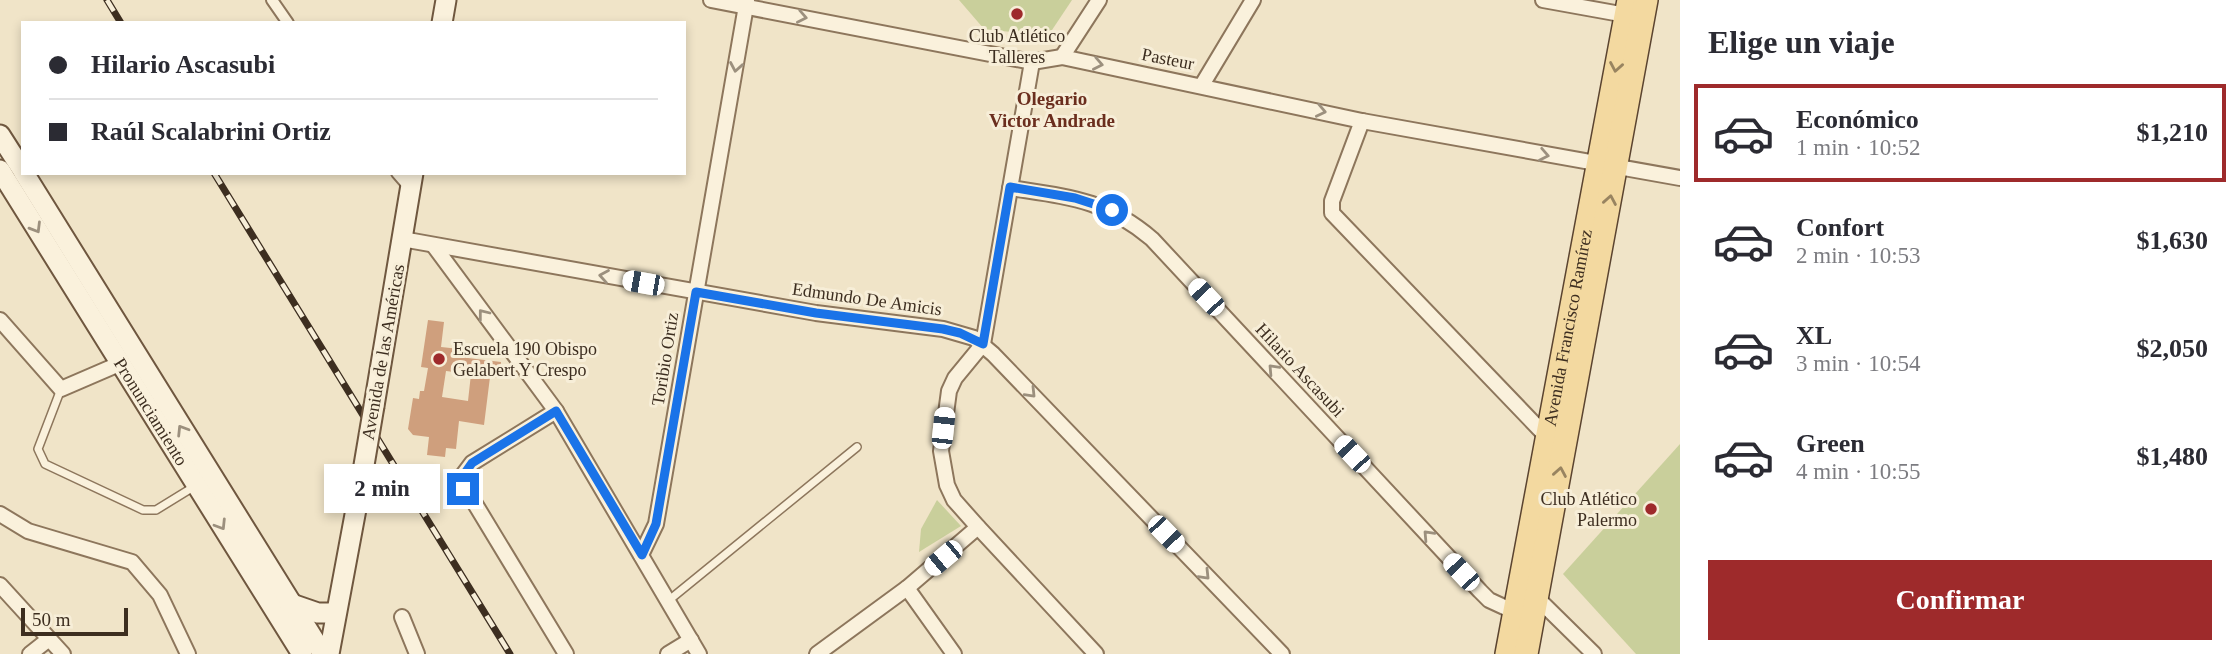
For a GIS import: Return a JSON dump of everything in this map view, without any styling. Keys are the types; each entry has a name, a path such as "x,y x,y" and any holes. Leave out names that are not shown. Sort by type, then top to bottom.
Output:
{"main road":[{"path":"442,21 446,0"},
{"name":"Avenida Francisco Ramírez","path":"1507,654 1547,437 1646,0"},
{"name":"Avenida Francisco Ramírez","path":"1526,654 1608,166 1627,8"},
{"name":"Pronunciamiento","path":"0,135 11,177 119,364 302,654"},
{"name":"Pronunciamiento","path":"11,177 323,654"},
{"name":"Avenida de las Américas","path":"329,654 402,239 407,178"},
{"path":"289,603 318,613 336,613"}],"street":[{"path":"272,0 287,21"},
{"name":"Pasteur","path":"711,0 747,3 1032,62 1062,57 1362,121 1680,178"},
{"path":"1062,57 1099,0"},
{"path":"1202,85 1253,0"},
{"path":"1544,0 1627,8"},
{"name":"Toribio Ortiz","path":"642,555 656,524 747,3"},
{"path":"1032,62 983,344 955,378 949,391 941,451 947,485 954,500 1096,654"},
{"path":"1362,121 1332,201 1332,213 1547,437"},
{"name":"Hilario Ascasubi","path":"1010,187 1097,205 1112,210 1137,226 1480,591 1515,612"},
{"name":"Edmundo De Amicis","path":"402,239 816,313 960,333 983,344 1282,654"},
{"path":"434,246 448,269 556,411 699,654"},
{"path":"0,320 61,389 119,364"},
{"path":"556,411 472,463 460,480 565,654"},
{"path":"0,514 28,531 132,562 160,595 188,654"},
{"path":"817,654 907,587 978,527"},
{"path":"1522,572 1537,600 1550,607 1594,654"},
{"path":"0,585 63,654"},
{"path":"907,587 954,654"},
{"path":"1515,612 1537,600"},
{"path":"402,617 417,654"},
{"path":"30,654 49,639"},
{"path":"668,654 691,639"}],"lane":[{"path":"61,389 38,449 45,464 143,510 156,510 196,486"},
{"path":"667,601 857,447"}],"green space":[{"name":"Club Atlético Talleres","path":"959,0 1072,0 1052,30 1038,35 984,29"},
{"name":"Club Atlético Palermo","path":"1680,444 1680,654 1636,654 1563,574"},
{"path":"937,500 961,526 919,552 921,529"}],"building":[{"path":"428,320 444,322 441,347 469,350 468,358 501,362 499,378 490,377 484,425 459,421 456,449 446,448 445,457 427,455 429,437 413,435 408,429 413,398 419,399 420,391 424,391 428,368 421,367","holes":["446,371 471,374 468,401 442,397"]}],"railway":[{"path":"107,0 120,21"},
{"path":"215,175 510,654"}],"place":[{"name":"Club Atlético Talleres","path":"1017,14"},
{"name":"Escuela 190 Obispo Gelabert Y Crespo","path":"439,359"},
{"name":"Club Atlético Palermo","path":"1651,509"}],"district":[{"name":"Olegario Victor Andrade","path":"1052,109"}],"route":[{"path":"463,489 460,480 464,470 472,463 556,411 642,555 656,524 696,292 816,313 943,329 974,338 983,344 1010,187 1075,198 1112,210"}]}
